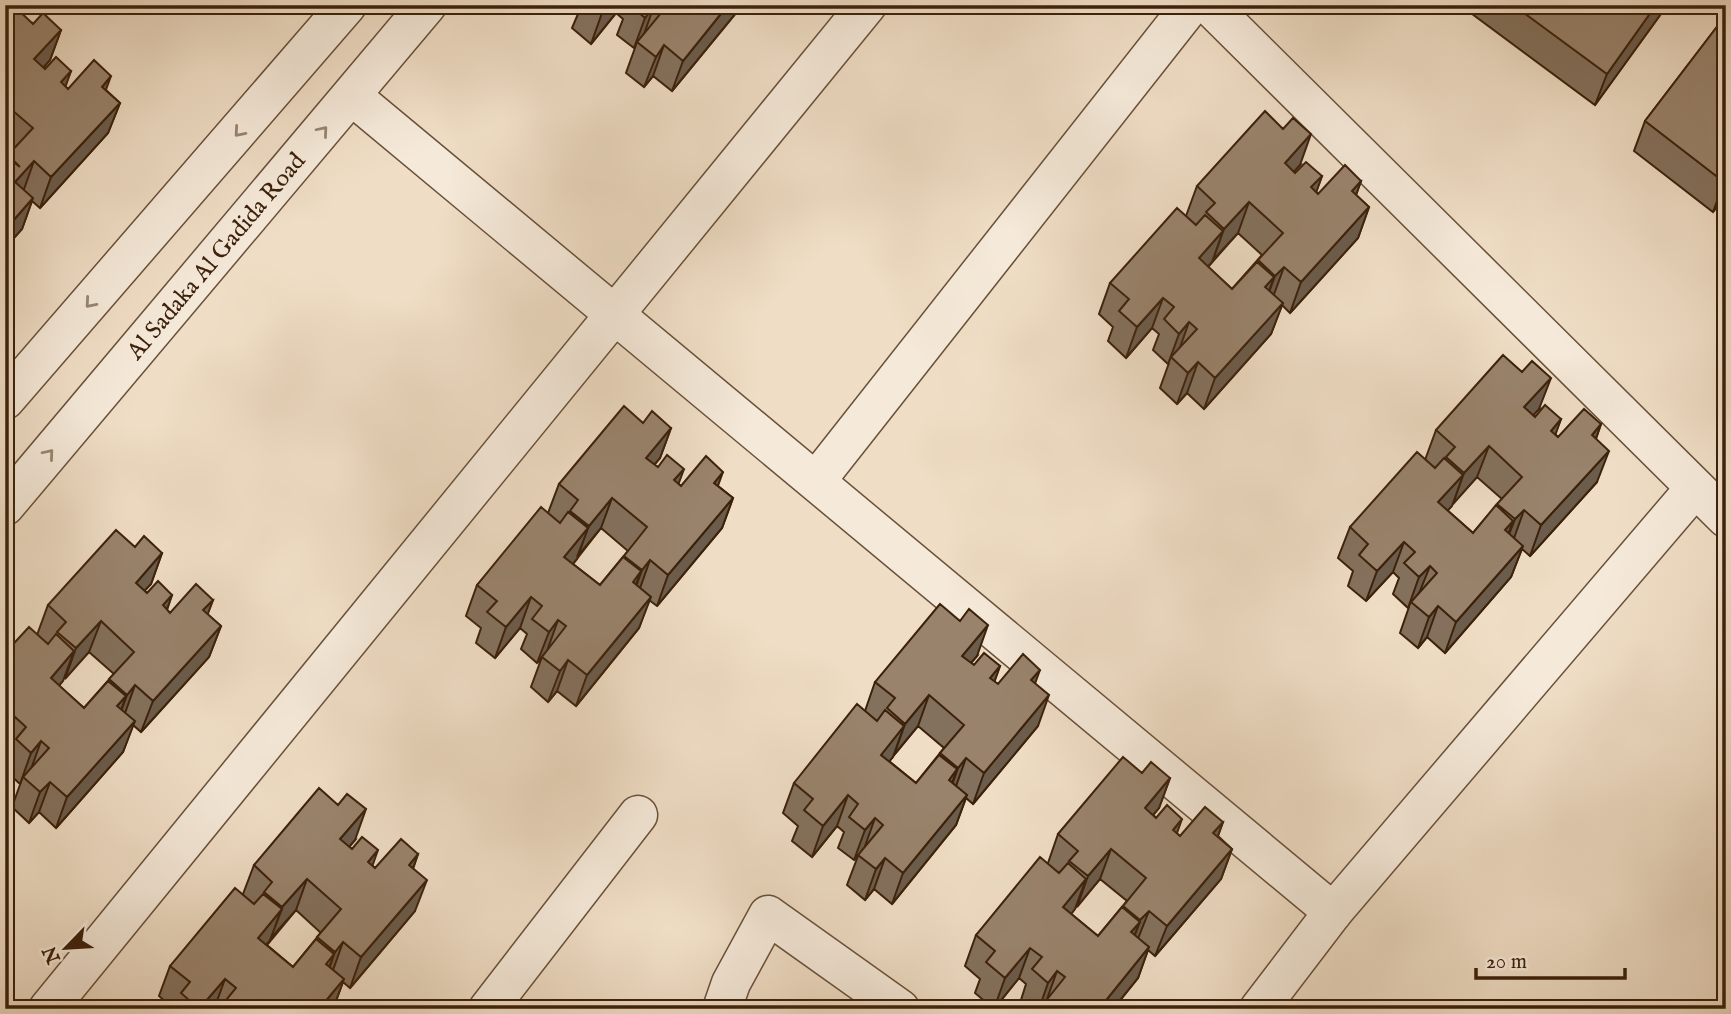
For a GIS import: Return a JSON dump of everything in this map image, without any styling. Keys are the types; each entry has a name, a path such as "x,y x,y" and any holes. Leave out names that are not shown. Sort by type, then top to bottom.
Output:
{"street":[{"path":"5,400 347,5"},
{"name":"Al Sadaka Al Gadida Road","path":"5,506 427,5"},
{"path":"48,1009 867,5"},
{"path":"816,481 1191,5"},
{"path":"1209,5 1726,518"},
{"path":"352,96 1333,912"},
{"path":"1259,1009 1333,912 1695,488"},
{"path":"488,1009 638,815"},
{"path":"722,1009 731,983 768,915 900,1009"}],"building":[{"path":"593,5 609,5 602,13"},
{"path":"630,5 728,5 683,61 664,45 656,57 637,42 662,12 654,6 645,18"},
{"path":"1513,5 1656,5 1607,74"},
{"path":"14,6 33,24 43,13 61,30 34,59 45,69 56,57 71,71 61,82 68,89 94,60 111,76 102,87 120,103 51,177 34,161 15,182 33,198 5,230 5,159 7,157 20,167 8,155 33,128 5,104 5,16"},
{"path":"1726,15 1726,179 1724,182 1645,121"},
{"path":"1265,111 1283,129 1293,118 1311,134 1285,163 1295,173 1306,162 1322,176 1311,187 1318,194 1345,165 1361,181 1352,191 1369,207 1301,282 1284,267 1275,276 1258,260 1283,233 1249,202 1224,229 1206,212 1215,203 1197,186"},
{"path":"1177,208 1196,225 1205,215 1223,231 1199,258 1232,289 1257,262 1274,277 1265,287 1283,303 1215,378 1198,362 1188,373 1171,357 1197,329 1189,322 1179,334 1164,319 1174,307 1163,298 1137,327 1119,311 1129,299 1110,283"},
{"path":"1503,355 1522,372 1532,361 1551,378 1524,407 1535,417 1545,405 1561,419 1551,431 1558,437 1584,409 1601,424 1592,435 1609,451 1541,525 1524,510 1515,519 1497,504 1522,477 1489,446 1464,473 1446,457 1455,447 1436,430"},
{"path":"624,406 643,423 652,411 671,428 646,458 658,467 667,455 684,469 674,480 681,486 706,456 723,472 714,483 733,498 668,575 650,560 642,570 624,556 647,527 612,498 589,526 570,511 578,500 559,484"},
{"path":"1417,452 1435,468 1444,458 1463,475 1438,502 1473,533 1496,505 1513,521 1505,530 1523,546 1456,622 1438,606 1429,617 1411,602 1437,573 1430,566 1419,577 1404,563 1415,552 1404,542 1377,571 1359,555 1368,544 1350,527"},
{"path":"541,507 560,523 568,512 588,528 564,557 600,585 623,557 641,571 633,582 651,597 587,675 568,660 560,671 542,657 566,626 558,620 549,632 532,619 542,606 531,597 506,627 487,612 497,601 477,585"},
{"path":"116,530 135,547 144,536 162,553 136,583 147,593 158,581 172,595 163,605 170,613 196,584 213,600 203,610 221,626 153,701 135,685 127,695 109,679 134,652 101,621 76,648 57,632 66,622 48,605"},
{"path":"940,604 960,621 969,609 988,625 962,656 974,665 984,653 1000,666 990,678 998,684 1023,654 1040,670 1031,680 1049,695 984,773 966,758 958,768 940,753 964,725 929,695 905,724 887,708 895,698 875,682"},
{"path":"29,627 48,644 56,634 74,651 51,678 84,708 108,681 126,696 117,706 135,721 67,797 50,782 40,792 23,777 49,748 41,741 31,753 16,739 26,727 15,717 5,728 5,653"},
{"path":"857,704 877,721 885,710 904,726 881,755 916,783 939,755 957,769 949,780 967,795 903,873 885,858 876,869 858,855 883,825 875,818 865,830 849,817 858,804 848,795 823,826 804,810 813,799 794,783"},
{"path":"1123,757 1142,773 1151,762 1170,778 1145,808 1156,818 1167,805 1182,819 1173,830 1180,836 1205,807 1223,822 1213,833 1232,849 1167,926 1149,911 1140,920 1123,906 1146,878 1111,849 1088,876 1069,861 1078,851 1058,834"},
{"path":"319,788 338,805 347,794 366,809 340,839 352,849 362,837 378,850 368,862 375,868 401,839 418,854 409,865 427,880 361,957 343,942 335,952 317,937 341,909 307,879 282,907 264,892 272,882 254,865"},
{"path":"1040,857 1059,873 1068,863 1086,879 1063,907 1098,936 1122,907 1140,922 1131,932 1149,947 1099,1009 1042,1009 1065,977 1057,971 1048,983 1032,969 1042,957 1030,948 1005,978 986,962 995,951 976,935"},
{"path":"235,888 254,904 263,894 282,909 258,938 293,967 316,939 334,954 326,964 344,979 319,1009 259,1009 252,1002 246,1009 237,1009 226,1000 236,988 225,979 199,1009 181,993 190,982 170,966"}]}
